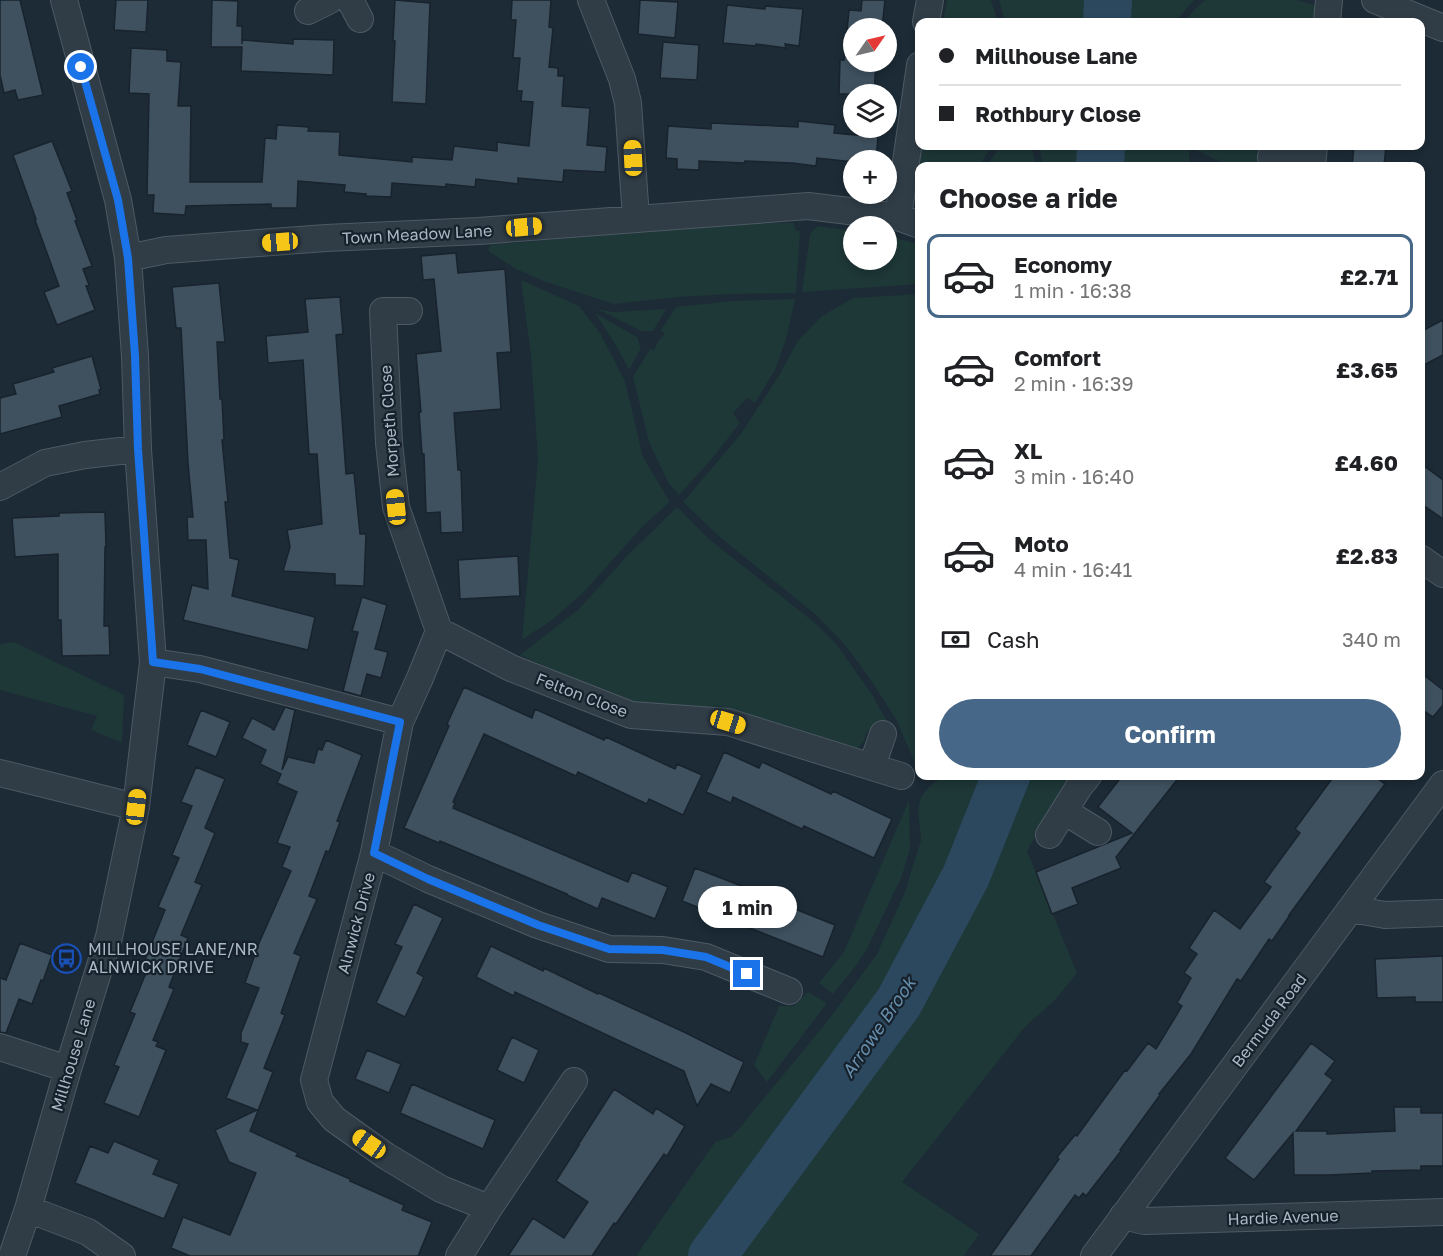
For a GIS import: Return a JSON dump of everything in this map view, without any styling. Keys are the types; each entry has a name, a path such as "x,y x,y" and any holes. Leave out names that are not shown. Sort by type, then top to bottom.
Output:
{"street":[{"name":"Millhouse Lane","path":"12,1256 108,937 136,807 153,662 138,449 135,356 128,258 118,200 64,0"},
{"path":"308,11 330,0"},
{"path":"591,0 622,78 628,104 636,218"},
{"path":"927,18 930,0"},
{"path":"1327,18 1329,0"},
{"path":"1375,0 1419,18"},
{"path":"1425,21 1443,28"},
{"path":"908,221 915,130"},
{"path":"1271,157 1294,162"},
{"name":"Town Meadow Lane","path":"128,258 166,250 326,238 479,231 808,206 908,221"},
{"name":"Morpeth Close","path":"409,311 382,311 389,442 396,507 439,631"},
{"path":"0,487 45,464 85,455 138,449"},
{"path":"1425,561 1443,574"},
{"path":"153,662 200,669 400,722 439,631"},
{"name":"Felton Close","path":"439,631 511,668 631,715 728,722 901,776"},
{"name":"Alnwick Drive","path":"400,722 374,853 314,1080 320,1102 334,1119 386,1156 441,1189 489,1208"},
{"path":"872,766 883,735"},
{"path":"0,773 136,807"},
{"path":"1049,835 1085,780"},
{"name":"Bermuda Road","path":"1094,1256 1443,784"},
{"path":"1064,811 1098,832"},
{"path":"374,853 428,879 527,921 609,949 663,950 706,957 789,991"},
{"path":"1351,909 1385,915 1443,913"},
{"path":"0,1047 68,1070"},
{"path":"459,1256 574,1081"},
{"path":"28,1209 88,1232 122,1256"},
{"name":"Hardie Avenue","path":"1123,1216 1144,1221 1443,1212"}],"green space":[{"path":"947,0 991,0 997,18 944,18"},
{"path":"999,0 1194,0 1178,18 1004,18"},
{"path":"1205,0 1297,0 1317,6 1316,18 1187,18"},
{"path":"920,150 989,150 982,162 918,162"},
{"path":"997,150 1032,150 1035,162 990,162"},
{"path":"1040,150 1188,150 1190,162 1042,162"},
{"path":"1196,150 1268,150 1261,162 1221,162"},
{"path":"760,223 794,223 795,230 800,231 796,293 678,297 614,304 546,282 516,269 488,251 490,245"},
{"path":"818,226 843,230 843,270 897,270 897,238 915,243 915,284 802,292 810,234"},
{"path":"521,280 579,306 600,333 625,381 643,457 670,502 643,526 584,592 552,620 522,640 538,459 531,356"},
{"path":"915,294 915,764 897,721 846,646 815,614 722,539 683,502 740,435 780,374 797,342 822,316 853,298"},
{"path":"795,299 786,339 775,370 755,403 747,398 733,413 740,423 679,495 669,484 649,442 633,377 650,349 654,350 658,341 665,334 661,330 676,307 733,301"},
{"path":"597,309 613,312 666,309 653,331 641,331"},
{"path":"595,313 637,337 641,348 629,370 617,347"},
{"path":"677,507 709,539 814,622 837,645 873,696 890,727 880,726 869,729 860,746 853,750 671,708 621,700 520,655 579,609 625,558"},
{"path":"14,642 124,695 122,743 91,730 97,716 0,690 0,644"},
{"path":"939,780 1070,780 1027,851 1077,973 1054,1001 1025,1027 902,1182 979,1234 964,1256 636,1256 715,1142 731,1137 743,1124 829,1019 877,954 905,892 921,840 918,809 921,797 930,786"},
{"path":"909,800 910,848 902,876 867,949 833,994 819,983 844,952"},
{"path":"808,992 827,1003 767,1082 754,1065 779,1006 794,1006"}],"building":[{"path":"0,0 20,0 43,95 18,100 15,90 4,93 0,75"},
{"path":"116,0 148,0 146,32 114,30"},
{"path":"212,0 238,1 237,26 242,26 242,40 293,44 293,39 334,40 333,75 241,71 242,47 211,47"},
{"path":"395,0 430,3 426,104 392,102"},
{"path":"512,0 551,0 549,27 553,28 549,67 558,68 558,76 564,76 562,106 590,108 587,145 607,147 605,172 564,170 563,182 518,178 518,184 476,179 475,187 392,183 391,197 344,192 345,185 298,181 297,208 271,208 271,204 186,206 185,215 153,213 154,195 147,195 149,94 129,93 131,48 167,50 167,61 181,62 178,106 191,106 190,182 262,182 265,138 276,139 277,125 309,127 308,131 340,132 339,155 412,162 412,157 452,160 454,146 497,151 497,142 529,146 533,102 521,101 522,91 517,91 520,58 513,58 516,20 511,20"},
{"path":"640,0 678,2 675,38 638,34"},
{"path":"862,0 885,0 883,18 848,18 849,10 861,11"},
{"path":"727,5 765,9 765,6 803,9 799,46 785,44 786,48 723,43"},
{"path":"663,42 699,45 697,80 660,78"},
{"path":"840,60 843,60 843,72 875,72 875,84 843,84 843,94 839,94"},
{"path":"798,121 835,125 834,133 843,134 843,138 878,138 877,150 843,150 843,161 817,158 816,166 792,163 699,161 699,170 677,169 677,159 666,158 668,126 711,129 711,123 798,127"},
{"path":"52,141 72,191 67,193 92,266 83,269 89,285 86,286 95,310 57,325 44,292 59,286 13,155"},
{"path":"1354,150 1386,150 1384,162 1352,162"},
{"path":"456,253 458,273 505,269 511,352 497,353 501,409 454,413 458,470 461,470 463,532 441,533 440,512 426,513 416,354 441,351 434,279 423,280 421,256"},
{"path":"219,283 225,342 217,342 228,502 225,502 230,558 239,560 232,596 315,617 308,650 183,620 192,585 208,589 206,540 188,540 187,517 193,517 181,328 176,328 172,287"},
{"path":"340,297 343,334 336,335 346,474 354,473 360,534 366,534 364,586 335,585 335,574 283,571 290,547 287,530 322,524 317,454 309,454 303,360 268,363 266,336 308,332 305,299"},
{"path":"1443,320 1443,355 1425,364 1425,329"},
{"path":"92,356 101,389 100,394 59,406 62,417 0,434 0,398 16,394 13,384 54,372 52,368"},
{"path":"1425,467 1443,480 1443,519 1425,506"},
{"path":"105,512 104,626 109,626 110,655 62,656 61,620 58,620 58,554 15,557 12,518 59,516 59,513"},
{"path":"518,556 520,596 460,599 458,560"},
{"path":"362,597 387,605 375,649 388,652 381,678 367,674 361,696 343,691 358,632 352,631"},
{"path":"1425,676 1443,690 1443,705 1433,717 1425,711"},
{"path":"464,687 532,718 535,709 604,740 606,737 675,769 677,764 702,775 683,815 649,799 647,804 578,772 576,776 484,734 453,802 455,803 453,808 628,882 632,872 668,887 655,919 602,898 598,909 567,894 404,828"},
{"path":"285,707 295,710 282,770 288,757 314,763 318,749 322,750 326,740 362,755 337,821 340,822 329,852 326,851 309,896 317,899 294,953 301,956 281,1013 285,1015 264,1068 273,1072 250,1131 298,1153 296,1156 404,1205 402,1210 432,1222 418,1256 190,1256 171,1248 183,1217 230,1235 256,1173 229,1162 215,1130 257,1110 226,1098 248,1044 241,1042 241,1033 259,988 245,983 259,943 291,871 282,867 290,847 277,843 297,792 277,783 281,774 260,764 266,750 242,738 252,718 274,730"},
{"path":"201,710 230,722 216,757 187,745"},
{"path":"724,752 759,768 762,762 831,794 833,791 892,819 874,858 804,826 802,829 733,797 731,803 706,792"},
{"path":"196,767 225,779 205,828 215,833 195,882 202,885 181,935 188,938 169,987 174,989 153,1040 158,1042 156,1046 166,1050 139,1117 104,1103 119,1067 114,1065 135,1014 130,1012 150,963 145,960 165,910 158,907 179,858 172,855 192,806 181,802"},
{"path":"1119,780 1177,780 1116,857 1121,868 1072,888 1078,904 1052,914 1036,872 1132,833 1098,807"},
{"path":"1331,780 1380,780 1385,784 1272,941 1269,939 1241,981 1237,979 1191,1054 1159,1094 1121,1151 1086,1196 1083,1193 1079,1198 1075,1195 1031,1256 990,1256 1059,1159 1057,1157 1075,1135 1077,1136 1125,1070 1127,1071 1148,1043 1156,1049 1182,1006 1177,1003 1191,978 1184,973 1197,954 1189,948 1214,910 1240,929 1271,887 1264,882 1300,833 1295,829"},
{"path":"695,868 791,905 790,907 835,925 823,957 682,901"},
{"path":"414,904 443,918 417,973 424,977 405,1017 376,1003 402,947 395,944"},
{"path":"20,943 52,955 32,1004 19,999 6,1033 0,1032 0,978 6,980"},
{"path":"491,946 543,971 544,968 599,993 744,1062 730,1093 711,1084 697,1106 684,1071 515,992 514,996 476,977"},
{"path":"1443,956 1443,1002 1415,1002 1415,997 1377,998 1375,959"},
{"path":"512,1037 539,1050 524,1083 497,1070"},
{"path":"1311,1043 1335,1061 1325,1074 1333,1080 1296,1131 1327,1131 1327,1134 1395,1131 1394,1107 1421,1107 1421,1113 1443,1113 1443,1166 1421,1166 1421,1170 1372,1171 1372,1173 1294,1175 1293,1133 1254,1180 1225,1158"},
{"path":"367,1050 401,1064 389,1093 355,1079"},
{"path":"412,1084 495,1120 483,1149 400,1113"},
{"path":"614,1089 653,1114 656,1108 685,1126 667,1156 664,1154 592,1256 508,1256 533,1218 564,1238 588,1202 556,1181"},
{"path":"114,1141 159,1160 153,1174 179,1184 164,1219 75,1183 90,1146 108,1153"}],"waterway":[{"name":"Arrowe Brook","path":"1107,18 1108,0"},
{"name":"Arrowe Brook","path":"1100,162 1101,150"},
{"name":"Arrowe Brook","path":"712,1256 899,1002 966,876 1004,780"}],"place":[{"name":"MILLHOUSE LANE/NR ALNWICK DRIVE","path":"67,958"}],"route":[{"path":"81,67 118,200 128,258 135,356 138,449 153,662 200,669 400,722 374,853 428,879 538,925 609,949 663,950 706,957 747,974"}]}
